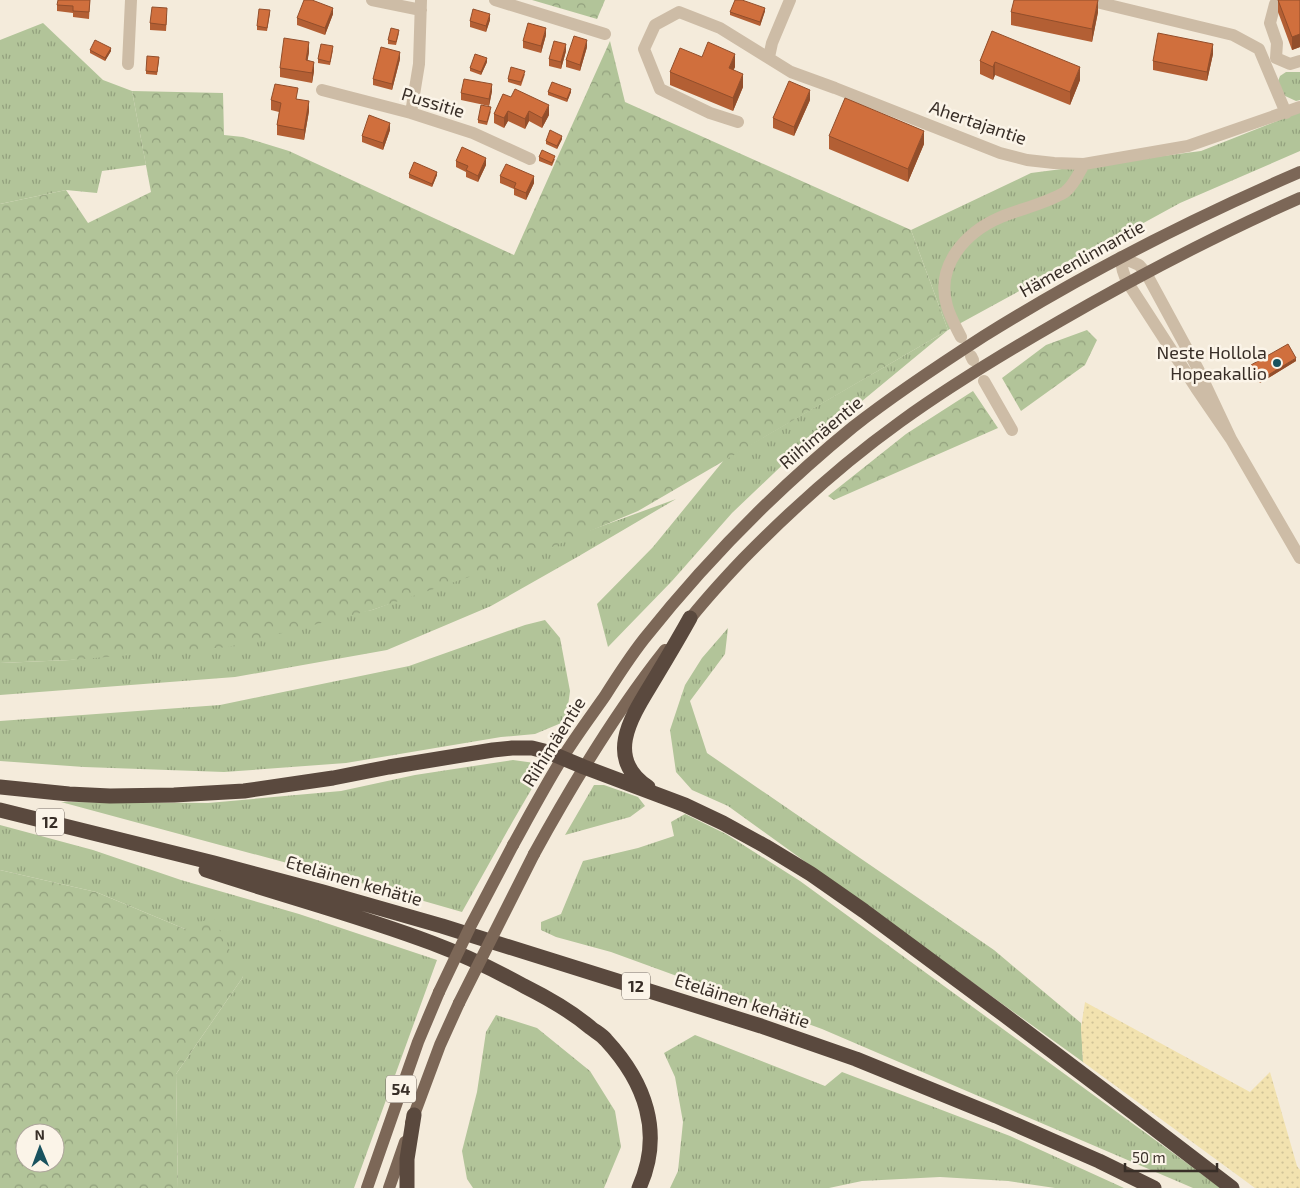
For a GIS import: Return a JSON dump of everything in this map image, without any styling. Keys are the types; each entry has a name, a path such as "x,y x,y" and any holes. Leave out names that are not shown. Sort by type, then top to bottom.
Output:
{"highway":[{"path":"668,799 636,778 629,768 624,746 626,734 636,710 690,618"},
{"path":"0,787 61,794 110,796 204,793 244,790 332,778 502,749 532,748 548,752 724,823 811,874 864,911 1127,1107 1232,1188"},
{"name":"12","path":"0,810 100,835"},
{"path":"100,835 432,944 514,980 579,1018 605,1039 635,1078 642,1093 650,1124 651,1138 648,1165 639,1188"},
{"name":"Eteläinen kehätie","path":"100,835 223,865 442,926 761,1026 856,1059 996,1116 1099,1161 1154,1188"},
{"path":"407,1188 407,1159 414,1115"}],"main road":[{"name":"Hämeenlinnantie","path":"893,397 1028,309 1121,257 1198,217 1300,172"},
{"path":"584,767 656,661 690,618 722,581 776,525 827,479 900,421 1026,340 1146,273 1300,198"},
{"name":"Riihimäentie","path":"367,1188 418,1042 439,992 470,926 562,758 643,641 712,559 763,506 854,427 893,397"},
{"name":"54","path":"389,1188 440,1045 459,1003 534,854 584,767"}],"street":[{"path":"128,64 131,0"},
{"path":"372,0 421,5 419,64 411,113"},
{"path":"495,0 605,34"},
{"path":"769,57 772,43 790,0"},
{"path":"1088,0 1233,35 1260,49 1270,60 1286,113"},
{"path":"1270,60 1276,43 1270,23 1275,4 1280,0"},
{"name":"Ahertajantie","path":"738,122 710,113 660,89 644,49 655,25 680,12 720,28 791,72 1000,153 1027,160 1084,164 1188,146 1300,108"},
{"path":"1270,60 1290,64 1300,61"},
{"name":"Pussitie","path":"322,90 411,113 474,133 530,159"},
{"path":"961,337 946,305 944,287 953,255 972,234 999,218 1066,191 1076,180 1084,164"},
{"path":"1231,439 1198,369 1146,273 1139,265 1121,257 1123,273 1128,283 1231,439 1300,558"},
{"path":"984,381 1012,430"}],"green space":[{"path":"532,0 605,0 597,19"},
{"path":"43,23 103,80 132,91 146,165 102,171 97,193 66,190 0,204 0,40"},
{"path":"610,41 625,102 911,230 948,330 638,511 528,557 372,610 228,647 70,660 0,663 0,204 66,190 88,223 151,192 132,91 223,93 224,135 243,137 289,151 514,255"},
{"path":"1286,72 1300,72 1300,100 1296,101 1283,95 1277,84 1280,76"},
{"path":"1300,112 1300,151 1180,203 948,330 911,230 1031,173 1201,151"},
{"path":"948,330 856,406 796,452 732,513 672,581 608,647 597,604 653,547 724,460"},
{"path":"1087,330 1097,340 1085,365 1021,411 1002,378 1046,345"},
{"path":"973,391 998,428 834,500 828,496 906,434"},
{"path":"676,499 491,606 387,650 235,677 0,695 0,663 70,660 372,610"},
{"path":"545,620 560,638 570,691 566,721 535,734 501,737 346,763 224,772 84,767 0,761 0,721 220,705 409,666 525,625"},
{"path":"728,628 725,654 690,701 707,753 994,950 1081,1023 1083,1062 728,806 692,790 676,772 670,730 685,685 702,658"},
{"path":"513,760 542,764 542,771 462,912 61,802 208,803 341,791 415,775"},
{"path":"594,785 604,785 638,797 645,806 630,817 565,835"},
{"path":"685,814 726,834 800,881 1221,1188 1193,1188 822,1029 611,952 556,937 541,930 541,922 561,914 583,861 638,848 674,836 671,822"},
{"path":"0,825 93,850 181,880 299,914 437,960 354,1188 178,1188 176,1074 243,977 185,929 96,892 0,870"},
{"path":"0,870 96,892 185,929 213,917 243,977 176,1074 178,1188 0,1188"},
{"path":"496,1015 537,1028 590,1071 615,1111 621,1147 604,1188 473,1188 467,1179 462,1151 477,1092 486,1032"},
{"path":"695,1035 825,1086 842,1072 1010,1136 1124,1188 1055,1188 1008,1181 940,1177 862,1181 829,1188 670,1188 678,1171 683,1122 675,1077 664,1053"}],"sand":[{"path":"1085,1002 1250,1092 1270,1072 1297,1166 1300,1170 1300,1188 1255,1188 1083,1062 1081,1028"}],"building":[{"path":"58,0 90,0 89,12 73,11 73,6 57,5"},
{"path":"304,0 312,0 333,8 325,28 297,18"},
{"path":"735,0 742,0 765,8 760,22 730,12"},
{"path":"1014,0 1098,0 1092,29 1011,12"},
{"path":"1278,0 1300,0 1300,34 1292,37"},
{"path":"152,7 167,8 166,25 150,23"},
{"path":"259,9 270,10 267,28 257,26"},
{"path":"473,9 490,14 486,26 470,21"},
{"path":"528,23 546,28 541,46 523,41"},
{"path":"391,28 399,30 396,42 388,40"},
{"path":"992,31 1080,67 1070,92 995,62 993,67 980,61"},
{"path":"1158,33 1213,44 1207,72 1153,61"},
{"path":"574,36 587,40 580,65 566,60"},
{"path":"284,38 309,42 306,60 314,62 312,73 280,68"},
{"path":"95,40 111,48 105,58 90,50"},
{"path":"554,41 566,44 561,62 549,59"},
{"path":"708,42 735,54 729,68 743,74 733,98 670,72 680,48 702,57"},
{"path":"321,44 333,46 330,62 318,59"},
{"path":"381,47 400,52 392,84 373,79"},
{"path":"475,54 487,58 481,72 470,68"},
{"path":"147,56 159,57 157,72 146,71"},
{"path":"511,67 525,71 521,82 508,79"},
{"path":"464,79 492,84 489,99 461,93"},
{"path":"789,81 810,90 794,127 773,118"},
{"path":"552,82 571,89 567,99 548,92"},
{"path":"275,84 298,88 296,99 309,101 304,130 277,125 281,103 271,100"},
{"path":"515,89 549,105 542,118 529,111 525,119 508,111 504,118 494,114 503,94 511,97"},
{"path":"845,98 924,131 908,169 829,136"},
{"path":"481,105 491,107 487,122 478,120"},
{"path":"369,115 390,123 383,143 362,136"},
{"path":"550,130 562,136 557,146 546,141"},
{"path":"462,147 486,158 478,176 466,170 468,166 456,161"},
{"path":"542,150 555,156 552,163 539,157"},
{"path":"414,162 437,172 432,184 409,174"},
{"path":"506,164 534,176 526,193 514,188 516,183 500,176"},
{"path":"1288,344 1296,358 1260,380 1251,365"}],"place":[{"name":"Neste Hollola Hopeakallio","path":"1277,363"}]}
